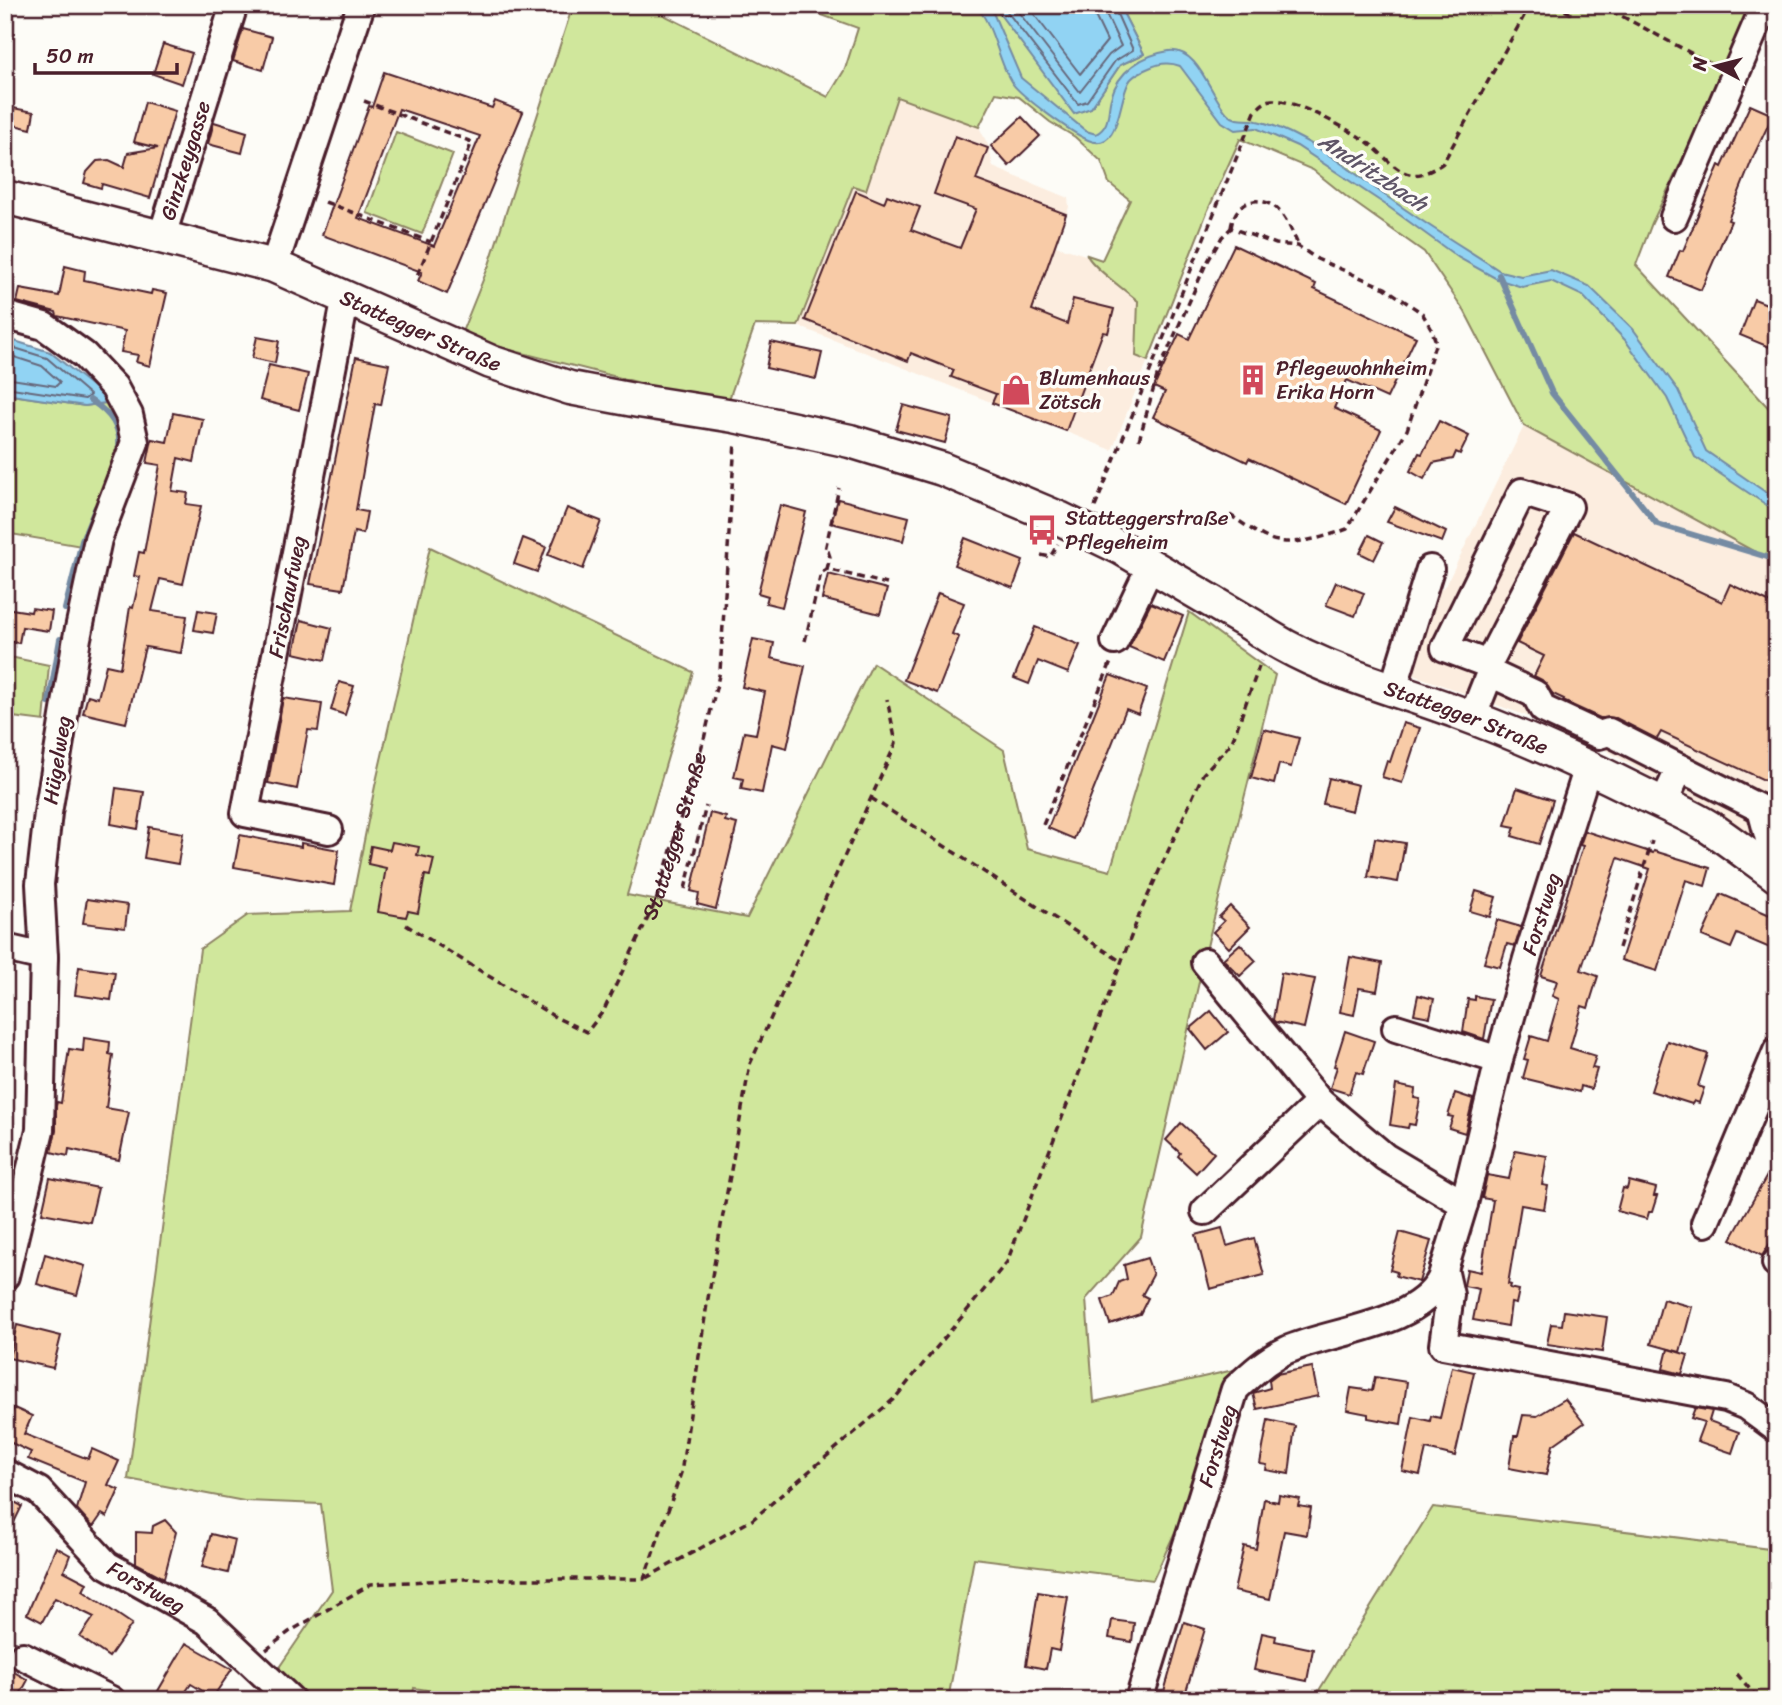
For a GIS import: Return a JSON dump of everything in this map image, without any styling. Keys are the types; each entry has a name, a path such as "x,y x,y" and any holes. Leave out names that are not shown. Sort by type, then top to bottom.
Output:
{"main road":[{"name":"Stattegger Straße","path":"5,197 274,266 491,362 569,388 734,416 850,441 942,469 1059,518 1073,536 1151,565 1270,638 1341,671 1472,718 1588,767 1710,828 1777,876"}],"street":[{"name":"Ginzkeygasse","path":"162,236 234,5"},
{"path":"274,266 360,5"},
{"path":"1674,217 1765,5"},
{"name":"Frischaufweg","path":"329,830 244,813 346,297"},
{"name":"Hügelweg","path":"5,315 44,326 85,355 114,387 130,415 135,442 98,539 77,638 48,813 40,884 44,957 40,1130 5,1276"},
{"path":"1472,718 1489,668 1513,615 1569,507 1522,492 1445,648 1489,668 1535,694 1543,709 1599,735 1609,732 1761,809 1770,843 1777,847"},
{"path":"1115,641 1151,565"},
{"path":"1393,690 1430,569"},
{"name":"Forstweg","path":"1139,1700 1235,1389 1258,1368 1287,1350 1413,1308 1437,1287 1464,1204 1527,959 1588,767"},
{"path":"1663,804 1680,768"},
{"path":"5,948 44,957"},
{"path":"1205,962 1320,1102 1385,1157 1464,1204"},
{"path":"1396,1028 1499,1060"},
{"path":"1705,1223 1777,1051"},
{"path":"1205,1211 1320,1102"},
{"name":"Forstweg","path":"1444,1269 1450,1296 1443,1345 1726,1398 1746,1406 1777,1429"},
{"name":"Forstweg","path":"5,1473 39,1491 107,1565 207,1621 291,1700"},
{"path":"23,1656 111,1700"}],"path":[{"path":"1041,555 1050,557 1073,536 1255,112 1261,105 1270,100 1283,101 1308,110 1366,141 1394,168 1413,174 1429,174 1443,163 1530,5"},
{"path":"1554,5 1570,13 1574,5"},
{"path":"1601,5 1734,76"},
{"path":"364,101 472,142 418,276"},
{"path":"325,202 431,242"},
{"path":"1139,440 1158,373 1205,266 1222,237 1231,228 1233,214 1243,204 1261,202 1273,206 1280,212 1298,246 1317,259 1385,288 1422,313 1436,342 1407,430 1347,528 1333,534 1288,541 1272,539 1227,513"},
{"path":"1231,228 1276,244 1298,246"},
{"name":"Stattegger Straße","path":"406,925 555,1017 587,1032 604,1010 656,901 704,739 720,671 734,416"},
{"path":"805,641 821,573 827,569 830,557 825,550 839,488"},
{"path":"827,569 887,584"},
{"path":"251,1661 289,1632 371,1584 465,1579 644,1579 752,1520 895,1398 1007,1262 1140,913 1203,774 1232,742 1270,638"},
{"path":"1043,825 1119,645 1115,641"},
{"path":"644,1579 681,1473 750,1064 896,743 887,699"},
{"path":"871,798 1122,962"},
{"path":"685,889 706,806"},
{"path":"1619,948 1652,841"},
{"path":"1737,1674 1759,1700"}],"shaded area":[{"path":"898,96 979,127 989,147 993,167 1068,198 1069,207 1056,246 1102,260 1130,200 1208,210 1112,450 798,326 755,325"},
{"path":"1524,426 1777,564 1777,858 1690,800 1582,736 1403,671 1427,601 1446,585"}],"green space":[{"path":"573,5 644,5 828,97 845,69 858,28 794,5 993,5 1075,113 1091,108 1120,65 1144,54 1119,5 1756,5 1652,223 1636,265 1777,417 1777,451 1770,469 1777,473 1777,564 1524,426 1465,312 1424,252 1313,170 1240,139 1208,210 1148,361 1136,356 1138,301 1102,272 1087,255 1102,260 1130,200 1109,183 1101,161 1075,137 1050,122 1019,97 996,93 979,127 897,97 866,190 853,186 798,326 755,325 727,405 460,337 489,265"},
{"path":"396,132 453,154 422,234 367,213"},
{"path":"5,394 85,406 112,402 128,454 87,547 5,533"},
{"path":"430,547 693,672 627,895 747,918 873,663 1004,750 1027,849 1110,871 1189,612 1275,675 1209,938 1141,1237 1086,1299 1094,1402 1251,1366 1153,1580 974,1558 948,1700 488,1700 414,1688 412,1700 276,1700 280,1698 280,1666 332,1590 321,1504 244,1501 128,1479 200,949 248,915 350,911 375,786"},
{"path":"5,656 49,665 44,721 5,716"},
{"path":"1433,1507 1777,1550 1777,1700 1313,1700"}],"water":[{"path":"969,5 987,5 991,8 1021,78 1086,131 1096,134 1104,127 1114,88 1132,66 1159,53 1179,52 1196,65 1231,117 1269,124 1313,145 1416,217 1500,271 1521,276 1551,270 1589,286 1633,329 1678,390 1706,451 1777,500 1777,512 1695,457 1667,398 1625,340 1583,296 1551,281 1522,287 1497,279 1459,258 1297,146 1256,128 1235,130 1222,122 1180,66 1157,65 1133,77 1127,86 1113,131 1107,139 1099,142 1088,140 1048,114 1012,83 986,21 982,14"},
{"path":"993,5 1119,5 1144,54 1120,65 1091,108 1074,114"},
{"path":"5,338 50,352 112,402 85,406 5,394"}],"building":[{"path":"243,29 272,37 263,70 233,61"},
{"path":"163,44 192,53 182,84 153,74"},
{"path":"384,72 492,108 495,101 523,112 447,294 418,281 422,272 322,235 369,106 372,107","holes":["399,109 480,136 434,246 358,218"]},
{"path":"145,102 175,111 150,198 102,184 101,188 84,183 87,172 97,161 109,160 124,167 128,153 158,148 134,142"},
{"path":"1750,105 1773,115 1754,155 1728,220 1731,221 1701,290 1669,277 1680,250 1683,251 1719,165 1722,167"},
{"path":"13,108 34,112 31,129 10,124"},
{"path":"1022,117 1040,136 1009,166 991,146"},
{"path":"214,122 247,132 242,153 208,144"},
{"path":"955,136 988,148 976,180 1066,214 1032,310 1067,324 1073,299 1114,309 1108,333 1103,332 1066,431 992,403 996,394 951,377 954,370 911,353 908,361 805,320 856,191 884,203 887,195 920,207 911,230 960,248 976,209 934,194"},
{"name":"Pflegewohnheim Erika Horn","path":"1234,245 1316,284 1314,289 1416,337 1387,398 1347,380 1334,408 1381,430 1346,504 1249,458 1247,462 1153,417 1165,392 1154,387 1179,334 1189,339"},
{"path":"65,266 85,271 84,280 151,294 152,290 167,293 150,366 136,362 138,355 121,352 125,331 57,316 56,312 17,302 20,289 59,296"},
{"path":"1754,299 1777,308 1777,328 1769,347 1740,335"},
{"path":"257,337 279,341 275,363 252,358"},
{"path":"771,342 822,353 816,379 766,368"},
{"path":"356,357 389,364 381,405 375,404 356,510 367,512 363,534 354,532 343,589 310,584"},
{"path":"269,365 308,374 299,410 260,400"},
{"path":"903,405 952,418 945,443 896,430"},
{"path":"173,413 203,419 194,462 178,458 172,491 188,493 186,504 201,506 183,584 160,579 152,611 187,616 181,653 145,647 126,723 83,713 88,695 98,698 106,665 120,668 130,607 133,608 140,577 134,576 139,552 144,553 160,465 147,463 152,439 167,442"},
{"path":"1439,421 1469,436 1460,454 1456,452 1453,459 1433,463 1424,479 1410,471"},
{"path":"838,499 909,517 903,541 831,523"},
{"path":"780,505 806,512 782,607 766,603 768,596 758,593"},
{"path":"1395,507 1446,532 1442,542 1387,522"},
{"path":"567,508 601,521 583,569 548,555"},
{"path":"1574,532 1722,602 1730,584 1777,606 1777,786 1661,732 1657,739 1616,718 1600,718 1563,701 1564,699 1553,694 1542,680 1534,676 1544,656 1517,643"},
{"path":"1369,535 1383,542 1374,560 1360,553"},
{"path":"523,538 546,547 537,572 514,564"},
{"path":"965,538 1023,561 1013,588 954,565"},
{"path":"828,574 887,589 880,614 822,599"},
{"path":"1336,582 1364,593 1355,616 1326,605"},
{"path":"938,593 964,603 952,634 959,637 937,693 904,680"},
{"path":"1151,603 1183,616 1164,662 1129,647"},
{"path":"5,608 31,612 32,608 52,611 49,631 22,627 19,643 5,641"},
{"path":"198,610 217,613 213,633 194,630"},
{"path":"301,620 332,628 325,660 294,653"},
{"path":"1035,627 1080,645 1068,673 1038,661 1029,684 1014,678"},
{"path":"753,639 774,643 771,658 805,666 787,748 772,744 762,793 741,789 743,779 734,777 744,732 756,734 765,692 742,687"},
{"path":"1110,675 1147,689 1138,714 1126,709 1074,839 1048,828"},
{"path":"339,682 354,686 345,715 331,710"},
{"path":"283,698 322,704 318,731 308,730 297,789 268,783"},
{"path":"1403,723 1420,728 1402,783 1382,777"},
{"path":"1264,729 1299,738 1291,767 1279,764 1274,784 1251,778"},
{"path":"1329,778 1358,785 1352,811 1323,804"},
{"path":"116,788 144,792 138,829 111,824"},
{"path":"1517,788 1553,800 1539,844 1512,836 1515,827 1505,825"},
{"path":"710,813 726,817 725,821 737,824 716,909 697,904 699,893 691,891"},
{"path":"149,827 183,833 178,864 144,858"},
{"path":"1585,831 1710,868 1705,886 1686,880 1657,971 1621,960 1650,869 1618,858 1581,970 1598,976 1588,1008 1582,1006 1570,1048 1596,1056 1592,1068 1597,1069 1591,1089 1581,1086 1580,1092 1523,1078 1528,1060 1524,1059 1531,1036 1547,1041 1559,999 1552,996 1557,981 1541,976 1583,846 1580,845"},
{"path":"240,835 301,847 301,843 339,850 334,885 234,867"},
{"path":"1375,838 1405,843 1398,882 1368,877"},
{"path":"392,842 419,847 417,855 434,859 430,876 425,875 418,913 408,911 406,917 378,912 386,868 368,864 371,846 390,850"},
{"path":"1476,891 1496,897 1490,917 1470,911"},
{"path":"1721,894 1777,918 1777,951 1737,934 1731,948 1702,936"},
{"path":"87,899 128,905 125,928 83,923"},
{"path":"1230,906 1250,927 1229,948 1213,932 1224,921 1219,917"},
{"path":"1497,920 1521,927 1515,946 1507,944 1500,967 1484,963"},
{"path":"1240,944 1256,961 1240,976 1223,959"},
{"path":"1350,957 1382,963 1377,991 1359,988 1354,1015 1340,1012"},
{"path":"79,967 115,972 111,1000 75,995"},
{"path":"1281,973 1315,979 1304,1028 1273,1020"},
{"path":"1418,995 1434,999 1430,1017 1414,1014"},
{"path":"1475,996 1491,999 1484,1039 1463,1032 1468,999 1475,1000"},
{"path":"1211,1011 1228,1032 1207,1050 1190,1029"},
{"path":"1345,1031 1374,1041 1363,1074 1356,1072 1349,1094 1330,1088"},
{"path":"84,1038 110,1042 109,1054 113,1055 106,1108 129,1112 119,1160 69,1149 68,1156 51,1152 56,1131 56,1106 57,1102 61,1103 69,1049 83,1051"},
{"path":"1667,1041 1708,1054 1698,1086 1704,1088 1699,1103 1694,1101 1692,1104 1651,1091"},
{"path":"1396,1085 1415,1089 1414,1098 1420,1099 1415,1125 1409,1124 1408,1128 1390,1125"},
{"path":"1455,1093 1473,1099 1465,1133 1449,1128 1453,1117 1448,1116"},
{"path":"1181,1123 1214,1153 1196,1173 1166,1140"},
{"path":"1515,1150 1547,1156 1542,1185 1548,1186 1544,1209 1521,1205 1508,1284 1511,1285 1510,1288 1519,1290 1516,1304 1511,1303 1508,1326 1473,1320 1479,1289 1464,1286 1467,1269 1481,1272 1493,1200 1482,1198 1487,1175 1509,1179"},
{"path":"1777,1158 1777,1232 1762,1256 1731,1239"},
{"path":"50,1178 98,1188 90,1222 42,1213"},
{"path":"1629,1181 1656,1188 1654,1196 1657,1196 1647,1219 1617,1211 1623,1188 1627,1189"},
{"path":"1222,1228 1227,1246 1254,1238 1264,1275 1210,1289 1196,1235"},
{"path":"1400,1232 1431,1241 1419,1282 1396,1276 1397,1272 1390,1270"},
{"path":"45,1254 85,1266 77,1295 37,1284"},
{"path":"1147,1258 1153,1275 1142,1295 1148,1298 1140,1314 1110,1324 1102,1300 1113,1296 1119,1282 1127,1279 1124,1265"},
{"path":"1663,1299 1692,1307 1680,1352 1651,1344"},
{"path":"1564,1311 1607,1317 1602,1352 1547,1344 1551,1324 1562,1325"},
{"path":"17,1325 61,1336 53,1368 9,1358"},
{"path":"1668,1349 1688,1355 1682,1374 1663,1369"},
{"path":"1312,1367 1318,1396 1257,1409 1253,1393 1270,1388 1269,1380 1277,1374"},
{"path":"1452,1367 1474,1372 1455,1456 1426,1449 1420,1475 1402,1471 1413,1417 1430,1421 1431,1416 1440,1418"},
{"path":"1375,1377 1407,1382 1401,1424 1368,1418 1368,1414 1347,1410 1351,1388 1372,1391"},
{"path":"1565,1399 1584,1423 1553,1445 1546,1475 1509,1468 1514,1436 1518,1436 1523,1415 1537,1416"},
{"path":"14,1408 32,1416 24,1434 88,1459 92,1449 119,1461 108,1485 119,1490 107,1517 102,1514 93,1527 77,1509 85,1482 28,1459 31,1452 5,1440 5,1427"},
{"path":"1695,1408 1712,1411 1709,1421 1739,1432 1732,1453 1697,1441 1704,1422 1691,1418"},
{"path":"1268,1420 1295,1426 1289,1474 1266,1470 1267,1465 1260,1464"},
{"path":"1279,1495 1300,1499 1298,1506 1311,1508 1307,1535 1284,1531 1270,1599 1234,1591 1244,1546 1256,1549 1264,1499 1278,1502"},
{"path":"5,1497 22,1506 5,1541"},
{"path":"165,1520 176,1532 164,1578 136,1563 136,1532 152,1533 153,1526"},
{"path":"211,1534 235,1540 228,1573 202,1567"},
{"path":"56,1547 70,1555 64,1571 87,1583 83,1591 132,1624 109,1657 80,1637 94,1617 55,1598 42,1622 27,1614"},
{"path":"1038,1592 1068,1597 1059,1651 1050,1649 1046,1669 1026,1665"},
{"path":"1112,1620 1134,1623 1132,1642 1109,1638"},
{"path":"1184,1622 1205,1629 1184,1698 1164,1692"},
{"path":"1262,1633 1276,1636 1275,1641 1313,1649 1307,1681 1254,1670"},
{"path":"186,1643 232,1669 213,1697 191,1684 180,1700 172,1700 158,1691"},
{"path":"5,1667 28,1680 17,1700 5,1700"}],"waterway":[{"path":"1499,275 1552,393 1657,524 1777,560"},
{"path":"90,400 109,415 117,428 118,453"},
{"path":"65,609 82,541 96,507"},
{"path":"49,703 60,639"}],"place":[{"name":"Pflegewohnheim Erika Horn","path":"1253,380"},
{"name":"Blumenhaus Zötsch","path":"1016,390"},
{"name":"Statteggerstraße Pflegeheim","path":"1042,530"}],"water label":[{"name":"Andritzbach","path":"1373,172"}]}
